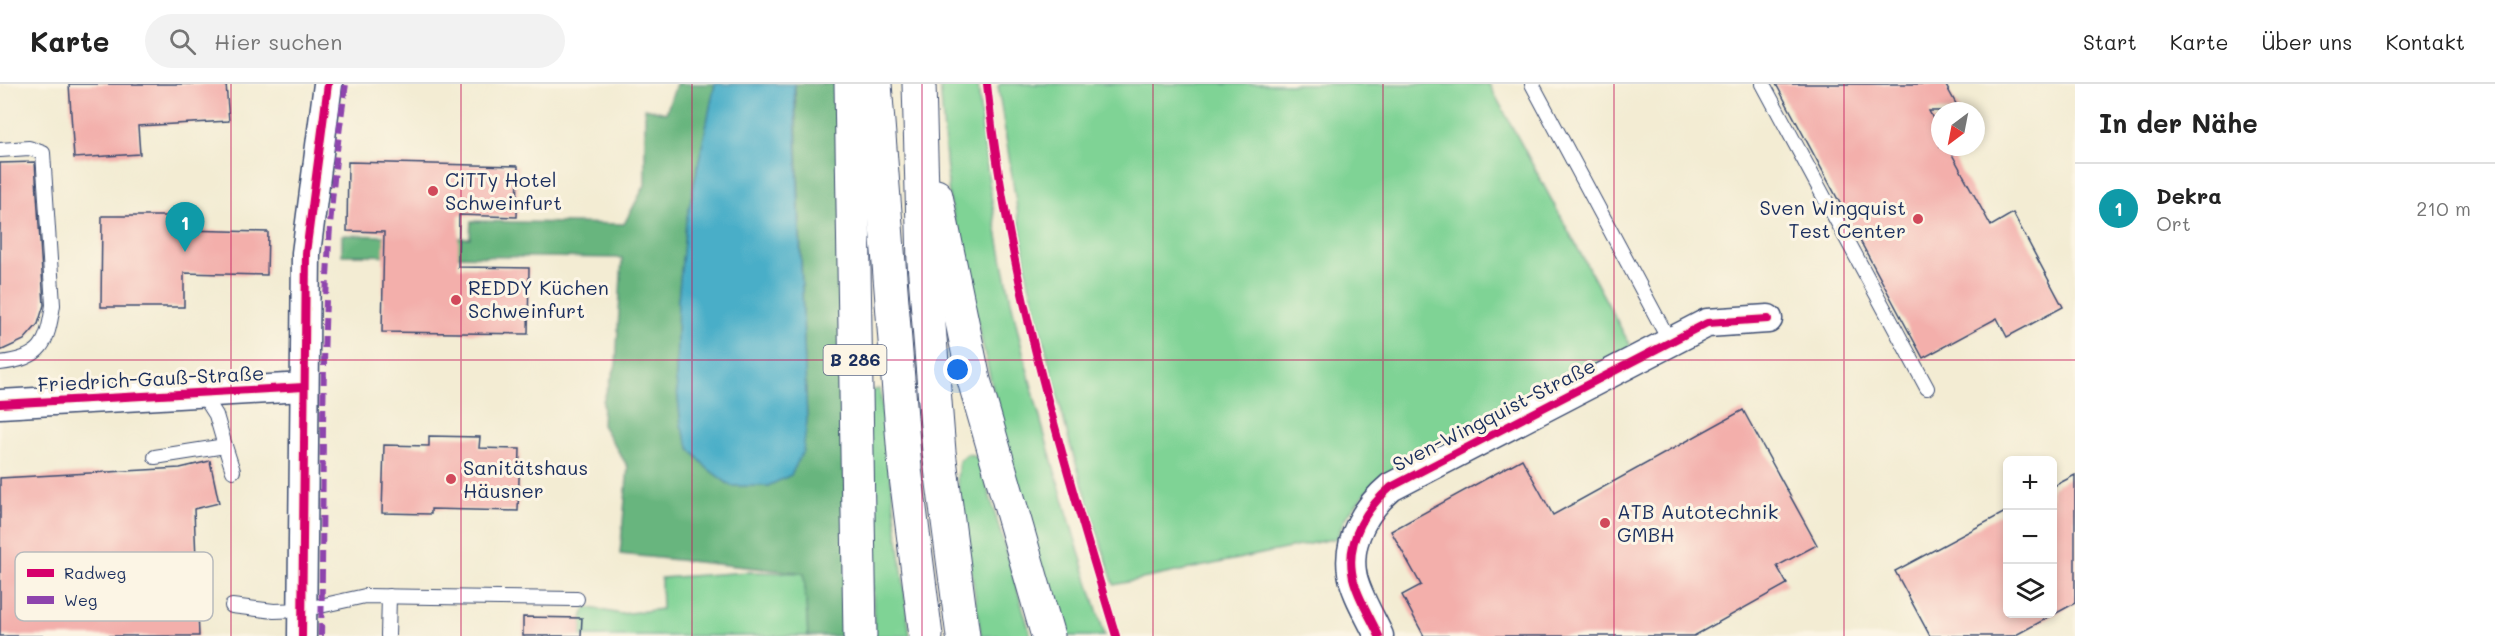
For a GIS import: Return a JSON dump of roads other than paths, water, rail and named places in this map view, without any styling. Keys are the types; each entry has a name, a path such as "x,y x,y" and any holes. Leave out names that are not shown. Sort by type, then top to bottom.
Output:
{"highway":[{"name":"B 286","path":"851,84 860,636"},
{"name":"B 286","path":"875,84 905,469 926,636"},
{"path":"919,84 924,262 939,452 963,636"},
{"path":"921,139 945,229 974,380 1048,636"}],"street":[{"path":"302,623 306,253 328,84"},
{"name":"Sven-Wingquist-Straße","path":"1379,636 1352,573 1352,553 1356,535 1377,498 1392,487 1707,323 1768,319"},
{"name":"Friedrich-Gauß-Straße","path":"0,404 304,387"}],"lane":[{"path":"1532,84 1670,342"},
{"path":"1763,84 1927,388"},
{"path":"0,150 29,148 43,153 53,305 50,327 38,351 22,360 0,363"},
{"path":"202,392 216,415 233,471"},
{"path":"155,457 225,446"},
{"path":"232,606 274,611 302,623 364,596 577,598"},
{"path":"388,636 389,596"}],"water":[{"path":"715,84 794,84 807,422 803,451 791,475 768,486 731,486 707,468 690,449 681,425 676,379 678,300 686,223"}],"place":[{"name":"CiTTy Hotel Schweinfurt","path":"433,191"},
{"name":"Sven Wingquist Test Center","path":"1918,219"},
{"name":"Dekra","path":"185,252"},
{"name":"REDDY Küchen Schweinfurt","path":"456,300"},
{"name":"Sanitätshaus Häusner","path":"451,479"},
{"name":"ATB Autotechnik GMBH","path":"1605,523"}]}
